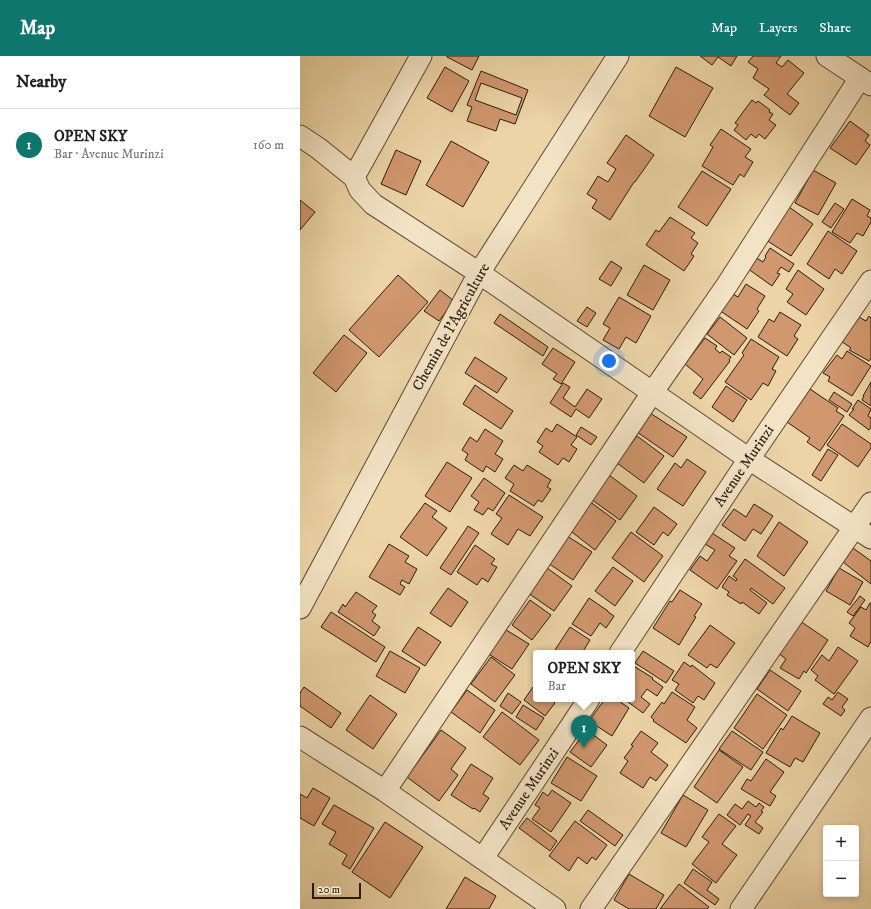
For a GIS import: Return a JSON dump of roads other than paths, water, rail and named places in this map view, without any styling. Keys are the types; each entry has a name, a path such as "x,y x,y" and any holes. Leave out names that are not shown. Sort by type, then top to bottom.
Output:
{"street":[{"path":"354,177 421,56"},
{"name":"Chemin de l'Agriculture","path":"300,608 479,274 618,56"},
{"path":"385,791 652,393 866,81 827,56"},
{"path":"300,136 318,148 354,177 360,190 373,204 479,274 749,459 863,533"},
{"name":"Avenue Murinzi","path":"622,650 749,459 871,281"},
{"path":"591,909 863,533 871,503"},
{"name":"Avenue Murinzi","path":"483,858 587,702"},
{"path":"742,909 871,718"},
{"path":"300,737 385,791 556,909"}],"place":[{"name":"OPEN SKY","path":"584,748"}]}
